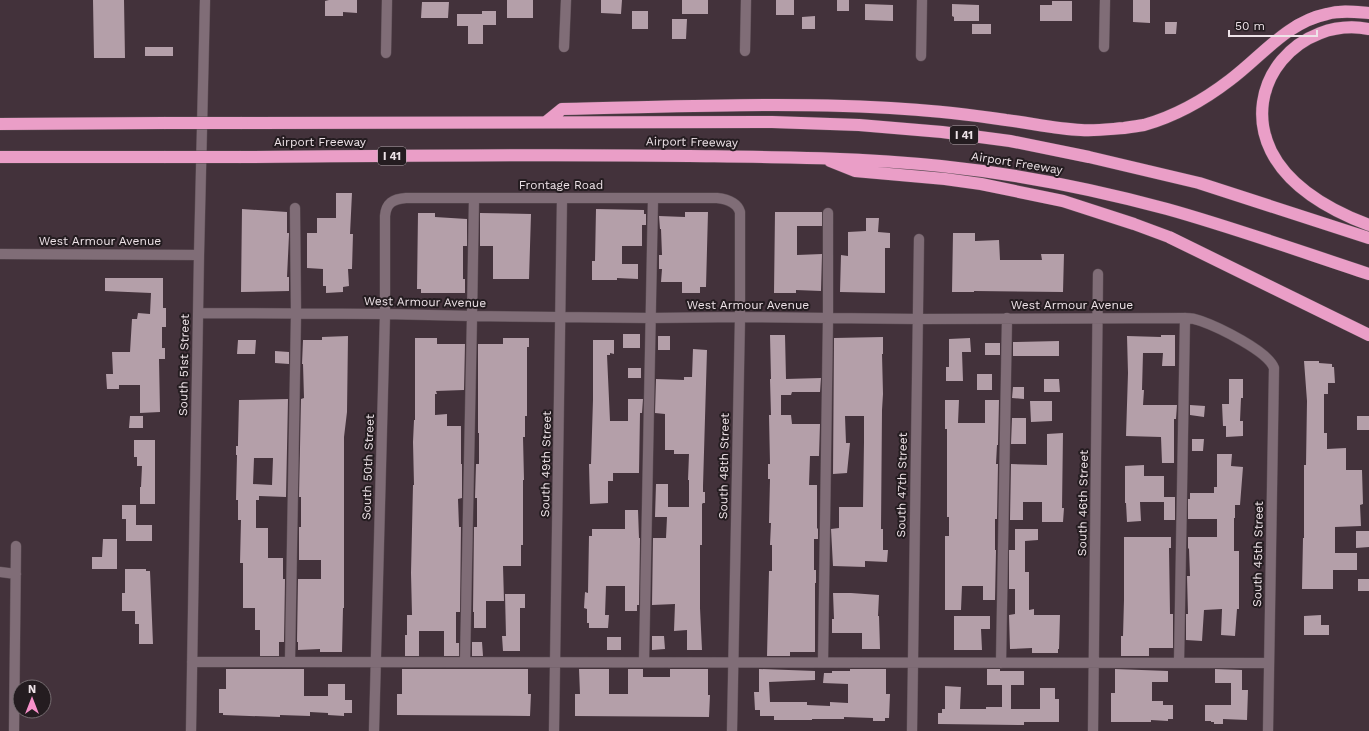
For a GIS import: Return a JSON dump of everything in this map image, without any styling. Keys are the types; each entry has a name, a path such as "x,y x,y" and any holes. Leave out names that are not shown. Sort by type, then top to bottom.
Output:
{"highway":[{"path":"546,122 562,109 762,105 904,109 968,114 1080,130 1099,130 1135,126 1163,119 1209,96 1232,79 1292,28 1326,14 1344,11 1369,13"},
{"path":"1369,29 1346,28 1328,30 1312,36 1293,48 1283,57 1275,68 1266,88 1263,125 1271,151 1287,174 1298,185 1324,204 1369,225"},
{"name":"Airport Freeway","path":"0,124 772,122 859,125 942,132 1010,141 1089,157 1198,183 1369,238"},
{"name":"Airport Freeway","path":"0,157 636,156 871,160 941,166 1052,183 1112,196 1168,210 1248,234 1369,274"},
{"path":"822,158 855,171 981,184 1063,201 1091,209 1169,237 1369,335"}],"street":[{"name":"South 51st Street","path":"190,731 205,0"},
{"path":"386,54 387,0"},
{"path":"564,47 566,0"},
{"path":"745,50 746,0"},
{"path":"921,56 922,0"},
{"path":"1104,0 1104,47"},
{"name":"Frontage Road","path":"389,204 393,200 406,198 720,198 734,203"},
{"path":"465,662 474,198"},
{"name":"South 49th Street","path":"554,731 562,198"},
{"path":"644,662 653,198"},
{"name":"South 48th Street","path":"732,731 740,317 740,212 734,203"},
{"name":"South 50th Street","path":"374,731 385,314 385,216 386,208 389,204"},
{"path":"290,661 296,314 295,208"},
{"path":"823,662 828,213"},
{"name":"South 47th Street","path":"912,731 919,239"},
{"name":"West Armour Avenue","path":"0,254 199,255"},
{"name":"South 46th Street","path":"1093,731 1098,274"},
{"name":"West Armour Avenue","path":"198,313 651,318 1185,318 1200,320 1236,338 1260,353 1272,363 1274,368 1274,376"},
{"path":"1001,663 1007,318"},
{"path":"1179,663 1185,318"},
{"name":"South 45th Street","path":"1268,731 1274,376"},
{"path":"14,731 16,546"},
{"path":"0,572 16,574"},
{"path":"192,662 1269,663"}],"building":[{"path":"93,0 124,0 125,58 94,58"},
{"path":"357,0 357,13 343,12 343,16 325,16 325,1"},
{"path":"507,0 533,0 533,18 507,18"},
{"path":"601,0 622,0 621,14 601,13"},
{"path":"682,0 708,0 708,14 682,14"},
{"path":"776,0 794,0 794,15 776,15"},
{"path":"837,0 849,0 849,11 837,11"},
{"path":"1133,0 1150,0 1150,23 1133,22"},
{"path":"1052,1 1072,1 1072,21 1040,21 1040,5 1052,5"},
{"path":"422,2 449,2 448,18 421,18"},
{"path":"865,4 893,5 893,21 865,20"},
{"path":"952,4 979,5 979,21 954,21 954,17 952,16"},
{"path":"482,11 496,11 496,25 483,25 483,44 468,44 468,26 457,26 457,14 482,14"},
{"path":"632,11 648,11 648,29 632,29"},
{"path":"815,16 815,29 802,29 802,17"},
{"path":"672,19 687,19 686,39 672,39"},
{"path":"1165,22 1177,22 1176,34 1165,34"},
{"path":"972,24 991,24 991,34 972,34"},
{"path":"145,47 173,47 173,56 145,56"},
{"path":"336,193 352,193 350,234 353,234 352,269 348,269 349,286 343,287 343,292 326,293 326,286 323,286 323,269 307,268 307,233 317,233 317,218 336,218"},
{"path":"242,209 287,212 287,233 289,233 289,235 287,277 289,277 289,291 241,292"},
{"path":"596,209 644,210 644,214 646,214 646,225 642,225 642,246 622,246 622,264 638,264 638,279 617,278 617,280 592,280 592,261 595,261"},
{"path":"685,212 708,212 706,287 700,287 700,293 682,293 682,282 661,282 662,269 659,269 659,255 662,255 659,216 685,217"},
{"path":"775,212 822,212 822,226 797,226 797,255 822,254 821,291 796,290 796,293 774,293"},
{"path":"418,213 435,213 435,217 467,219 467,246 463,246 463,279 465,279 465,293 421,293 421,289 417,289"},
{"path":"480,213 531,214 529,279 493,279 493,246 480,246"},
{"path":"866,218 879,218 878,232 890,233 890,248 885,248 885,293 840,292 841,255 848,256 848,232 866,231"},
{"path":"953,233 975,233 975,241 999,240 1000,260 1042,260 1041,254 1064,254 1063,292 952,292"},
{"path":"105,278 163,278 163,308 166,308 166,327 162,327 162,348 165,348 165,359 159,359 160,412 140,413 140,385 119,385 119,389 107,389 106,374 113,374 112,352 130,352 132,319 137,319 138,313 150,314 151,293 105,291"},
{"path":"623,334 640,334 640,348 623,348"},
{"path":"770,335 785,335 786,379 821,378 820,392 792,392 791,395 781,395 781,415 791,415 792,424 820,424 819,456 810,456 809,485 817,485 818,539 814,539 814,570 816,570 815,652 790,652 790,656 767,656 769,571 772,571 772,545 770,545 771,523 769,523 770,479 768,479 768,464 770,464 769,415 771,415"},
{"path":"1161,335 1175,335 1175,366 1162,366 1163,353 1143,353 1143,405 1177,405 1176,419 1174,419 1174,463 1162,463 1161,437 1126,436 1128,373 1127,336 1161,337"},
{"path":"348,336 347,412 344,437 344,608 342,652 320,652 320,649 298,650 298,579 321,579 321,560 299,560 299,527 301,527 301,497 299,497 301,399 304,398 302,364 303,340 322,340 322,337"},
{"path":"658,336 670,336 670,350 658,350"},
{"path":"883,337 881,529 883,529 883,550 888,550 887,562 865,561 865,567 833,566 831,529 839,528 839,507 863,507 864,442 864,416 845,416 846,443 850,443 847,473 833,474 834,338"},
{"path":"415,338 437,338 437,344 465,344 464,390 436,391 437,394 435,394 435,415 447,414 447,426 461,426 462,498 458,499 459,527 461,527 460,612 456,612 456,643 459,643 459,656 444,656 444,631 419,631 419,656 405,656 407,615 412,615 411,573 414,485 413,442 415,420"},
{"path":"503,338 529,338 529,347 527,347 527,416 525,416 525,437 523,437 523,545 521,545 521,566 503,566 504,601 486,601 486,628 474,628 474,527 477,527 477,498 475,498 476,464 479,464 478,344 503,344"},
{"path":"970,338 971,352 962,352 963,381 946,381 946,367 949,367 949,339"},
{"path":"238,340 256,340 255,354 237,354"},
{"path":"593,340 614,340 614,354 610,353 610,355 607,355 610,421 628,421 628,399 643,399 642,413 640,413 639,473 613,473 613,481 608,481 608,503 590,504 589,464 591,464"},
{"path":"1059,341 1059,356 1013,356 1013,342"},
{"path":"985,343 1000,343 1000,355 985,355"},
{"path":"693,349 707,350 703,486 703,492 705,492 705,503 702,504 702,545 700,545 702,650 687,650 687,630 674,631 675,604 652,605 653,538 666,538 667,517 655,517 656,484 668,484 668,507 689,507 689,454 674,454 674,450 665,450 665,414 655,413 656,379 684,380 684,377 692,377"},
{"path":"275,351 289,352 289,364 275,363"},
{"path":"1304,361 1319,361 1319,363 1332,364 1332,367 1334,367 1335,383 1328,383 1328,394 1324,394 1324,433 1327,433 1327,449 1346,448 1346,470 1362,470 1363,504 1360,505 1361,526 1335,527 1335,553 1357,553 1357,570 1333,570 1333,589 1302,589 1304,465 1306,465 1307,401"},
{"path":"628,368 641,368 641,378 628,378"},
{"path":"977,374 992,374 992,390 977,390"},
{"path":"1044,379 1059,379 1060,392 1044,392"},
{"path":"1229,379 1243,379 1243,398 1241,398 1240,421 1243,421 1243,436 1226,437 1226,426 1223,426 1222,404 1229,404"},
{"path":"1013,387 1024,387 1024,399 1012,398"},
{"path":"288,399 286,497 259,496 259,500 256,500 256,528 268,528 268,558 283,558 283,579 285,579 284,642 279,642 279,656 260,656 260,630 255,630 255,608 243,608 243,563 240,563 241,520 238,520 238,500 236,500 236,446 238,446 239,400","holes":["254,458 273,458 272,485 253,484"]},
{"path":"945,400 959,400 958,423 985,423 985,400 999,400 996,464 998,464 997,519 995,519 995,600 983,600 983,586 962,586 961,610 945,610 945,536 949,536 949,517 947,517 947,429 945,429"},
{"path":"1030,401 1052,401 1052,421 1031,422"},
{"path":"1190,405 1205,406 1204,417 1190,415"},
{"path":"130,416 143,416 143,428 129,428"},
{"path":"1357,416 1369,416 1369,430 1357,430"},
{"path":"1012,418 1026,418 1026,444 1011,444"},
{"path":"1063,433 1063,522 1042,522 1042,502 1023,502 1023,520 1010,520 1011,464 1047,465 1047,434"},
{"path":"1192,439 1204,439 1203,451 1192,451"},
{"path":"134,440 155,440 155,504 140,504 142,466 137,466 137,457 134,457"},
{"path":"1217,454 1232,454 1231,466 1243,467 1240,505 1235,505 1234,518 1234,551 1239,551 1239,609 1237,609 1235,636 1221,635 1222,609 1204,610 1202,641 1186,640 1186,614 1188,614 1187,576 1190,576 1188,537 1217,537 1217,519 1188,519 1188,499 1190,499 1190,493 1214,493 1214,487 1217,487"},
{"path":"1144,465 1144,476 1164,476 1164,502 1140,502 1141,521 1127,522 1125,503 1125,466"},
{"path":"1164,497 1175,497 1175,520 1164,520"},
{"path":"122,505 136,505 136,525 152,525 152,541 126,541 126,519 122,519"},
{"path":"625,510 638,510 640,538 639,605 637,605 637,611 625,611 625,586 606,586 605,615 609,615 608,628 589,628 589,623 587,623 587,609 584,608 585,592 588,593 589,536 592,536 592,529 625,529"},
{"path":"1015,529 1038,529 1038,540 1025,541 1025,572 1029,572 1029,610 1034,609 1034,615 1060,615 1058,653 1032,653 1032,648 1010,649 1009,615 1015,614 1015,589 1009,589 1009,550 1015,550"},
{"path":"1356,531 1369,531 1369,547 1356,548"},
{"path":"1124,537 1171,537 1171,548 1169,548 1170,614 1173,614 1173,648 1149,648 1149,656 1121,656 1124,600"},
{"path":"103,539 117,539 117,569 92,569 92,557 102,557"},
{"path":"125,569 146,569 146,571 150,571 153,644 139,644 139,624 135,624 135,611 122,611 122,593 125,593"},
{"path":"1358,579 1369,579 1369,591 1358,591"},
{"path":"833,593 879,595 878,616 880,649 862,649 862,633 832,633 832,619 834,619"},
{"path":"505,594 525,594 525,608 520,608 520,651 503,651 502,636 506,636"},
{"path":"1321,615 1321,625 1329,625 1329,635 1304,635 1304,616"},
{"path":"954,616 990,616 990,629 981,629 982,650 954,650"},
{"path":"652,636 664,636 665,649 652,650"},
{"path":"607,637 621,637 621,650 607,650"},
{"path":"472,642 482,642 483,656 472,656"},
{"path":"226,669 304,669 304,696 328,696 328,684 345,684 345,700 352,700 352,713 344,713 344,716 310,712 310,716 280,715 280,717 223,715 223,713 219,713 219,689 226,689"},
{"path":"402,669 528,669 528,694 531,694 530,716 397,715 397,694 402,694"},
{"path":"579,669 609,669 609,694 628,694 628,669 643,669 643,677 670,677 670,669 708,669 708,695 710,695 709,717 575,716 575,694 580,694"},
{"path":"759,669 815,671 815,680 769,682 770,702 807,702 807,705 830,706 830,702 848,703 848,684 823,683 824,673 832,673 832,671 850,671 850,669 886,669 886,694 890,694 889,718 885,718 885,721 873,721 873,718 844,717 844,719 774,720 774,716 760,716 760,710 755,710 754,692 759,692"},
{"path":"987,669 1000,669 1000,671 1024,671 1024,685 1011,685 1011,709 1040,709 1040,688 1055,688 1055,699 1059,699 1059,722 1024,722 1024,725 938,724 938,713 942,713 942,709 945,709 945,686 961,687 960,709 986,709 986,707 1002,707 1002,685 987,685"},
{"path":"1115,669 1168,671 1168,682 1152,682 1152,701 1163,701 1163,705 1173,705 1173,719 1168,719 1168,721 1151,720 1151,722 1111,722 1111,693 1115,693"},
{"path":"1215,669 1242,670 1242,690 1248,690 1247,720 1223,719 1223,724 1214,724 1214,722 1211,721 1205,721 1205,705 1231,705 1231,683 1215,683"}]}
